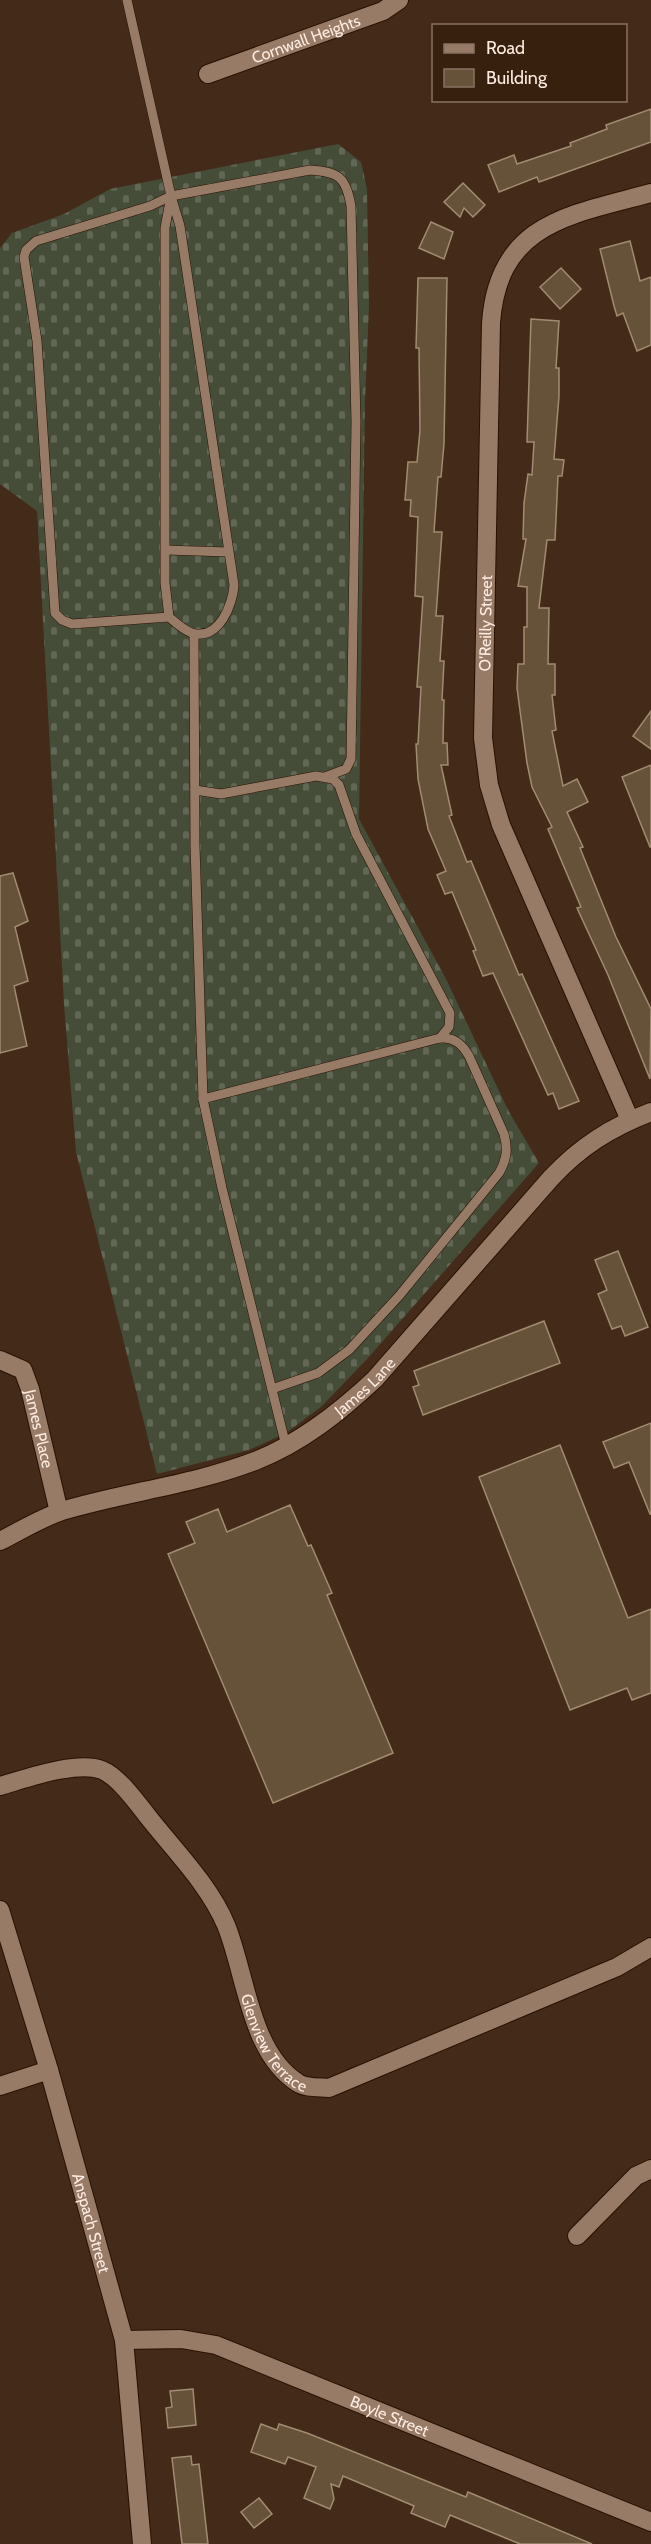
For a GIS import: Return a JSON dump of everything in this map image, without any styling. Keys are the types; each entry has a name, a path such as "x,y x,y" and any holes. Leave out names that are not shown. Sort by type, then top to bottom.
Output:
{"street":[{"name":"Cornwall Heights","path":"208,74 383,11 399,0"},
{"name":"O'Reilly Street","path":"630,1120 501,825 486,770 483,738 491,323 495,290 502,273 534,233 562,217 651,193"},
{"name":"James Lane","path":"0,1540 59,1512 164,1487 255,1461 286,1446 344,1408 375,1379 574,1154 603,1134 651,1112"},
{"name":"James Place","path":"0,1359 23,1370 30,1389 59,1512"},
{"name":"Glenview Terrace","path":"0,1786 57,1770 80,1768 102,1770 124,1788 205,1888 226,1925 263,2043 280,2067 300,2085 329,2088 617,1967 651,1947"},
{"name":"Anspach Street","path":"0,1910 49,2070 124,2340 142,2544"},
{"path":"0,2086 49,2070"},
{"path":"577,2236 636,2176 651,2169"},
{"name":"Boyle Street","path":"124,2340 181,2339 216,2346 651,2522"}],"lane":[{"path":"128,0 171,196 180,226 234,585 228,613 219,624 207,632 194,634 180,627 169,617 165,583 165,228 171,196"},
{"path":"169,617 72,624 62,621 55,613 37,341 24,257 30,245 36,241 150,206 171,196 310,170 328,171 342,178 348,190 351,206 356,422 351,759 346,769 325,777"},
{"path":"165,550 228,552"},
{"path":"194,634 195,790 203,1099 222,1188 286,1446"},
{"path":"195,790 221,794 316,776 333,779 342,791 346,810 356,834 450,1012 448,1027 440,1038"},
{"path":"203,1099 440,1038 448,1038 457,1041 469,1056 508,1147 506,1160 500,1173 399,1296 349,1350 334,1364 318,1373 272,1389"}],"green space":[{"path":"338,144 361,162 367,189 369,306 365,402 359,819 446,979 508,1110 539,1163 368,1358 321,1407 286,1433 249,1450 157,1474 76,1152 64,1004 37,511 0,484 0,248 12,233 64,214 110,189"}],"building":[{"path":"651,109 651,142 539,182 537,177 499,192 488,165 514,155 517,164 571,146 570,143 607,129 606,125"},
{"path":"463,183 485,205 473,217 464,208 460,217 444,202"},
{"path":"431,222 453,232 444,259 419,248"},
{"path":"630,241 640,281 651,277 651,345 637,351 623,313 617,316 600,249"},
{"path":"561,268 581,289 560,309 540,287"},
{"path":"418,278 447,278 444,444 441,477 438,477 434,532 442,532 436,616 443,616 440,661 444,661 443,743 447,743 448,765 441,765 452,815 449,816 467,862 471,861 519,975 522,974 579,1101 559,1109 553,1093 548,1095 493,973 483,976 473,951 476,950 452,892 445,894 437,875 446,871 428,829 418,779 416,744 418,744 421,687 417,687 423,597 415,596 418,517 410,516 411,500 405,500 408,462 417,462 420,430 419,348 416,348"},
{"path":"531,319 559,321 556,368 559,368 559,396 554,459 564,460 562,476 558,476 555,540 547,540 539,608 549,608 548,664 555,664 555,695 552,695 556,730 552,731 563,786 577,779 588,802 567,812 583,847 580,848 616,937 651,1009 650,1079 608,975 577,908 581,907 548,829 552,827 532,787 527,763 517,688 518,664 524,664 524,627 527,627 527,587 518,586 526,539 523,539 524,503 528,474 532,475 534,442 527,442"},
{"path":"651,711 651,749 633,736"},
{"path":"651,765 651,847 650,847 622,777"},
{"path":"13,873 28,921 15,927 28,981 14,986 27,1046 0,1053 0,876"},
{"path":"618,1251 648,1327 625,1336 621,1326 612,1329 598,1294 607,1290 595,1260"},
{"path":"544,1321 560,1363 423,1415 413,1387 419,1385 414,1371"},
{"path":"651,1423 650,1514 629,1462 614,1468 603,1442"},
{"path":"560,1445 628,1618 651,1609 651,1693 632,1700 627,1688 570,1710 479,1477"},
{"path":"290,1505 332,1593 327,1595 393,1753 273,1803 168,1554 195,1543 186,1522 218,1509 227,1532"},
{"path":"193,2389 196,2425 168,2428 166,2408 172,2407 170,2391"},
{"path":"261,2424 277,2430 279,2424 307,2433 466,2497 468,2492 592,2544 520,2544 450,2515 445,2527 411,2513 414,2506 343,2476 339,2487 331,2484 334,2499 330,2509 304,2498 316,2467 288,2457 285,2464 251,2452"},
{"path":"191,2456 192,2465 199,2464 208,2544 182,2544 172,2458"},
{"path":"259,2498 272,2514 254,2528 241,2512"}]}
